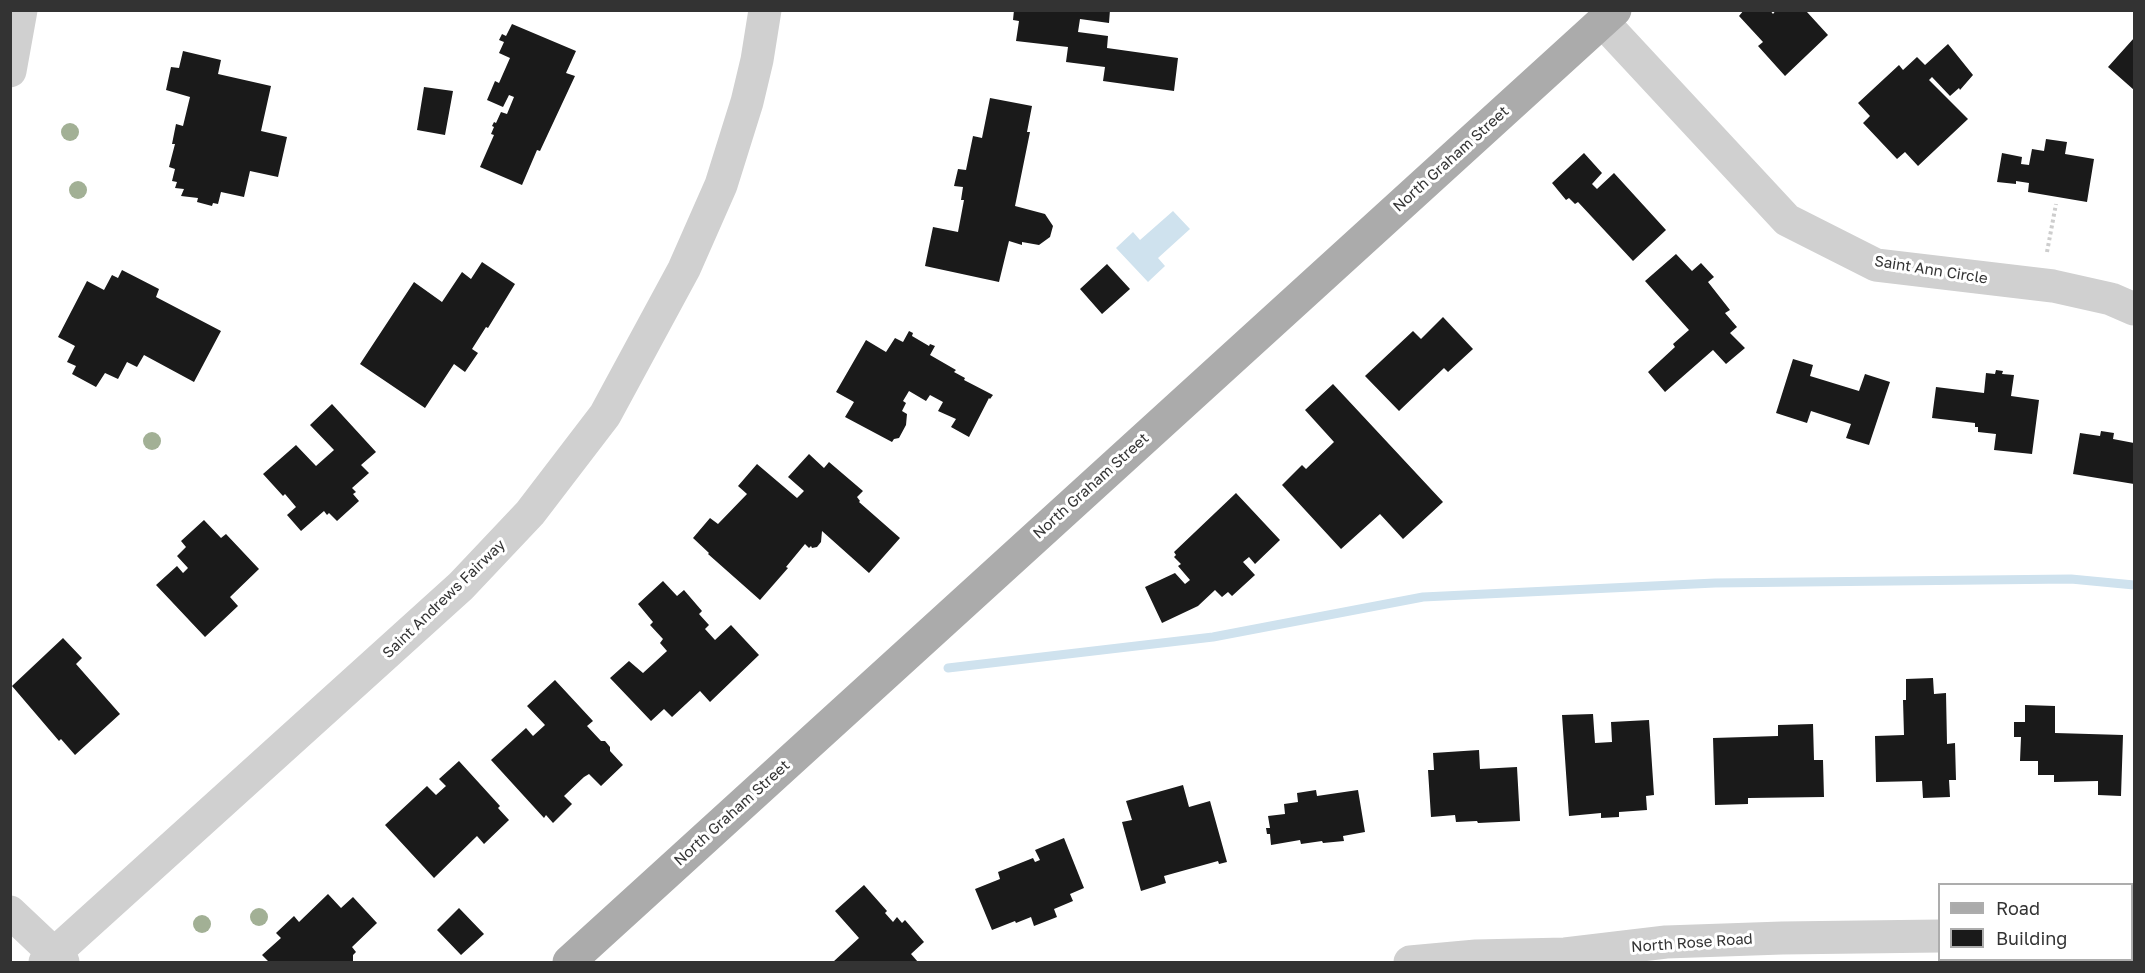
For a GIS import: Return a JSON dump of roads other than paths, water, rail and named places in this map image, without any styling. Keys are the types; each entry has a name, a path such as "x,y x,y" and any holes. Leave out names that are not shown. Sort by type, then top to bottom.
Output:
{"main road":[{"name":"North Graham Street","path":"569,963 1609,16"}],"street":[{"path":"10,70 21,10"},
{"name":"Saint Andrews Fairway","path":"54,960 461,586 530,513 605,415 684,269 721,185 747,102 765,10"},
{"name":"Saint Ann Circle","path":"1609,16 1787,220 1876,265 2053,286 2111,299 2134,309"},
{"path":"10,912 54,960"},
{"name":"North Rose Road","path":"1410,963 1476,956 1637,955 1666,942 1780,950 1938,936"}],"water":[{"path":"1173,211 1190,229 1158,258 1165,266 1148,282 1116,248 1133,232 1140,240"}],"waterway":[{"path":"948,668 1213,637 1423,597 1715,583 2071,579 2134,585"}]}
